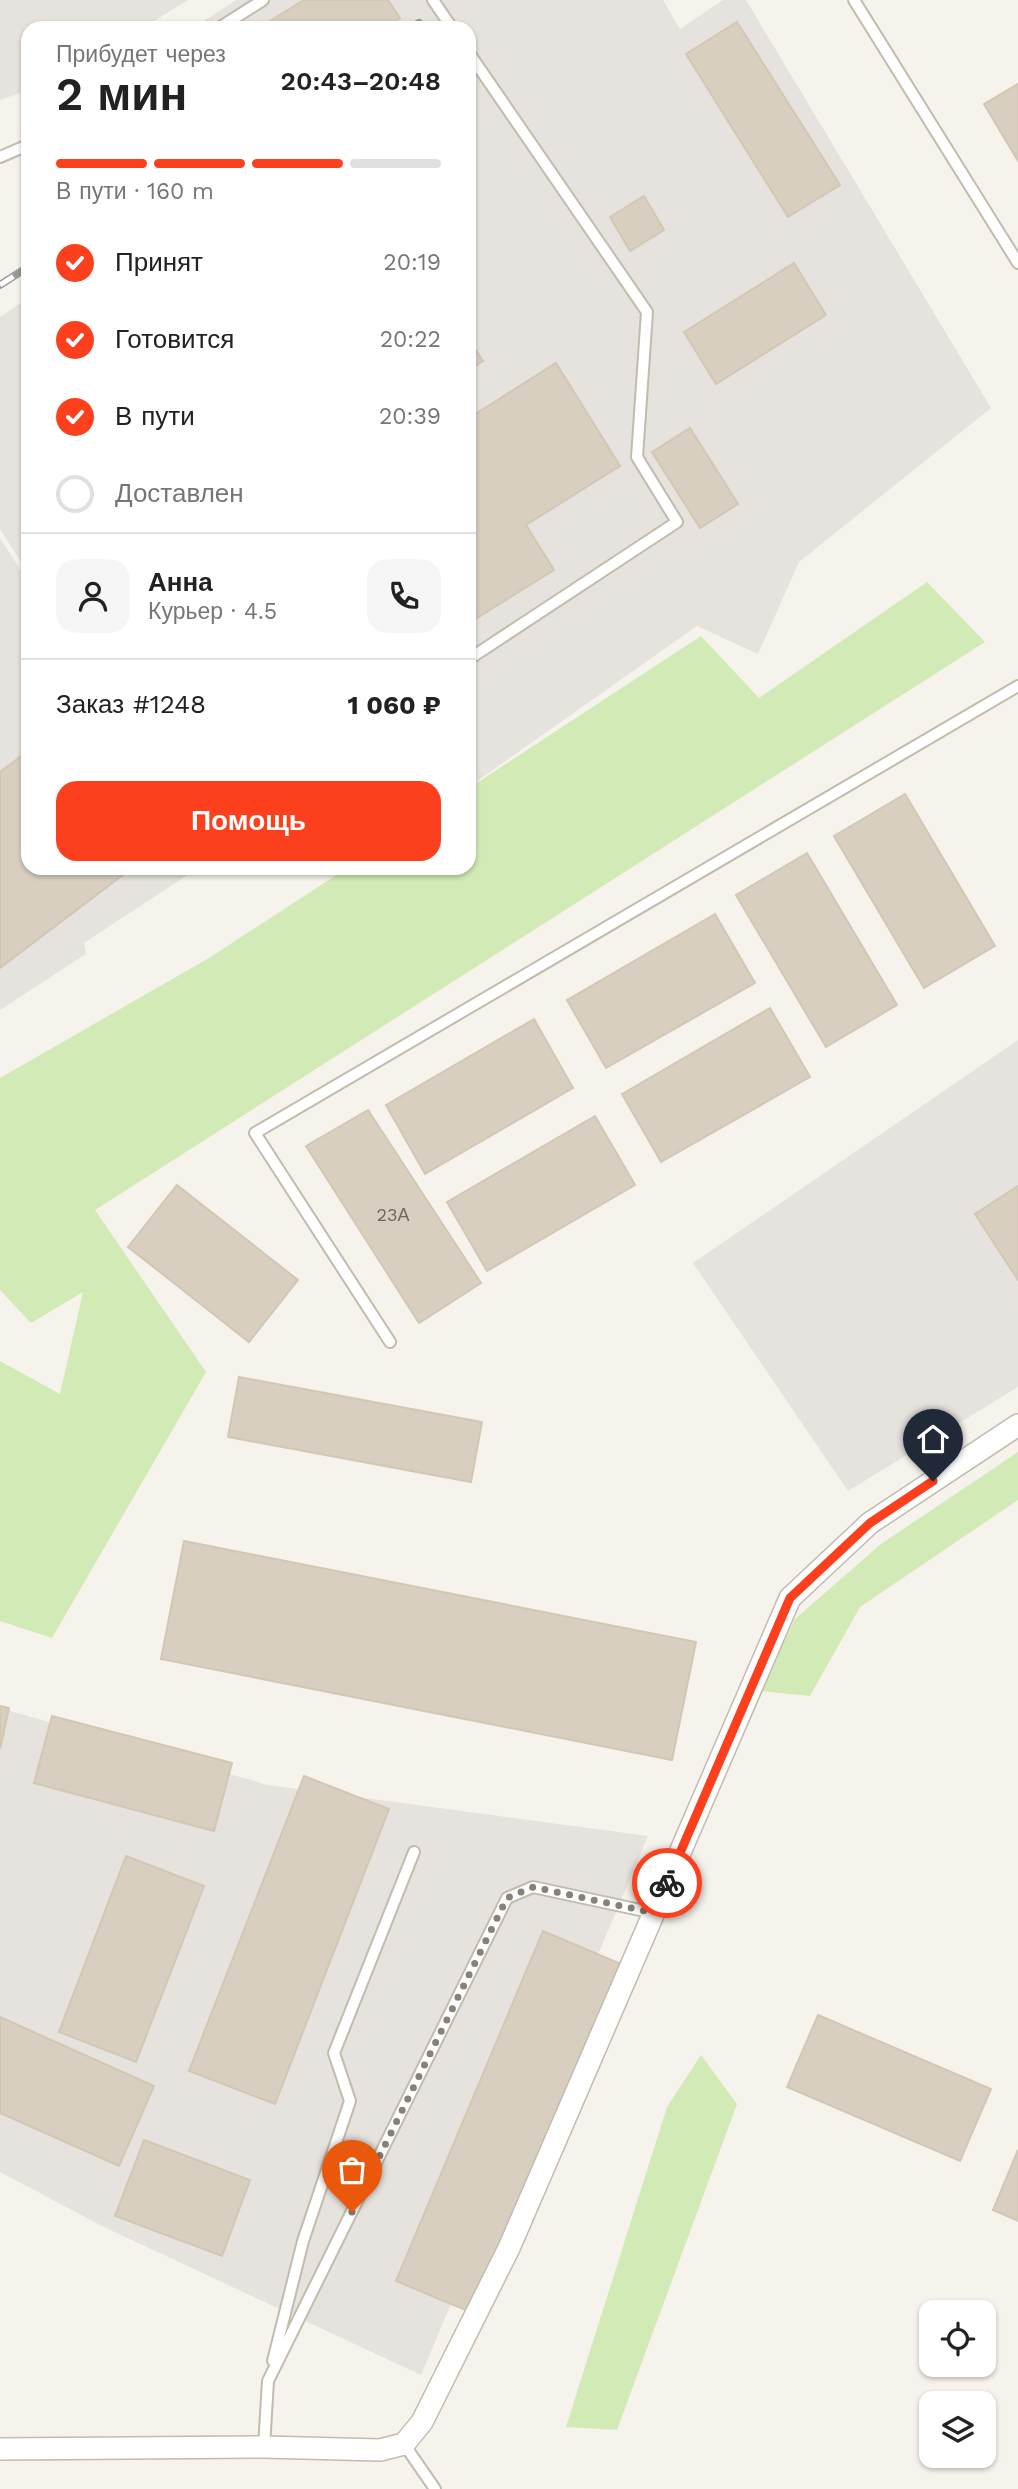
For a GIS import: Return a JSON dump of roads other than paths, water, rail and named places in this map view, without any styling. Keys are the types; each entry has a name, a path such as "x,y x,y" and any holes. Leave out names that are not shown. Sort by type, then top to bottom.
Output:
{"street":[{"path":"0,2449 264,2447 380,2451 404,2444 422,2423 509,2248 790,1598 870,1523 1018,1425"}],"lane":[{"path":"230,21 263,0"},
{"path":"433,0 447,21"},
{"path":"854,0 1018,263"},
{"path":"476,63 648,313 637,457 677,522 476,654"},
{"path":"0,157 21,148"},
{"path":"390,1342 255,1133 1018,686"},
{"path":"264,2447 268,2381 303,2241 350,2101 334,2053 414,1852"},
{"path":"268,2381 507,1898 533,1887 654,1913"},
{"path":"404,2444 435,2489"}],"railway":[{"path":"0,285 21,272"}]}
